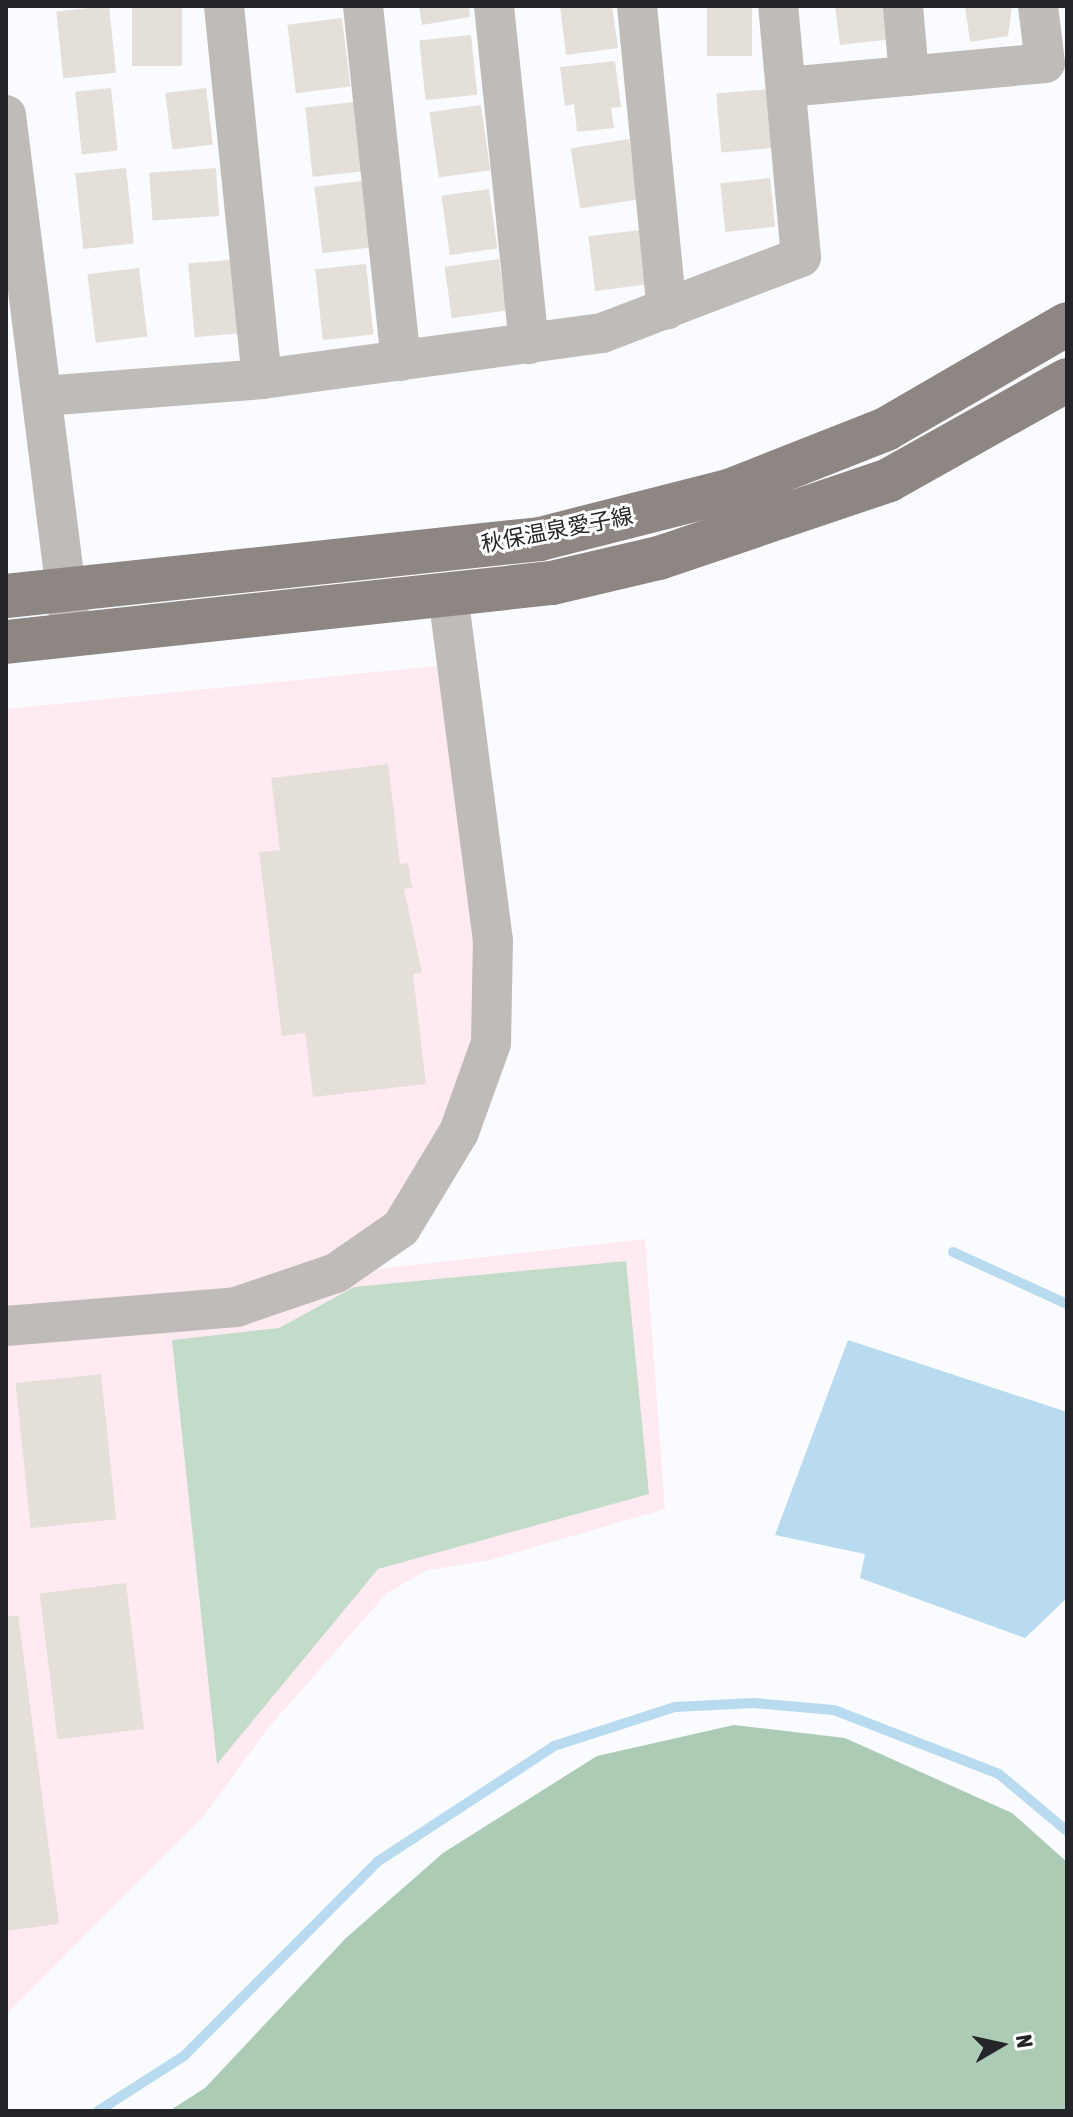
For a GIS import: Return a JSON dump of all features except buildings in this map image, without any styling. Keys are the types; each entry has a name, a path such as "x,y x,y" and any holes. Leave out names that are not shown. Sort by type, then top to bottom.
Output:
{"main road":[{"name":"秋保温泉愛子線","path":"6,596 540,539 729,491 886,429 1067,324"},
{"path":"6,642 552,583 775,523 889,480 1067,380"}],"street":[{"path":"224,6 262,379"},
{"path":"363,6 401,361"},
{"path":"494,6 529,344"},
{"path":"637,6 667,310"},
{"path":"43,396 262,379 602,333 801,257 778,6"},
{"path":"903,6 909,76"},
{"path":"787,87 1045,63 1038,6"},
{"path":"6,115 68,589 71,636"},
{"path":"6,1326 236,1307 336,1273 401,1228 459,1132 491,1043 493,941 448,596"}],"shaded area":[{"path":"455,664 491,1043 360,1271 645,1239 665,1509 490,1560 428,1570 387,1593 268,1728 204,1816 6,2015 6,709"}],"green space":[{"path":"626,1261 649,1494 378,1569 217,1764 172,1340 279,1328 354,1287"},
{"path":"734,1725 845,1738 1012,1813 1067,1862 1067,2111 169,2111 205,2088 346,1938 443,1853 597,1756"}],"water":[{"path":"848,1340 1067,1412 1067,1598 1025,1638 860,1578 865,1554 775,1535"}],"waterway":[{"path":"953,1252 1067,1304"},
{"path":"98,2111 184,2056 377,1862 554,1746 675,1707 754,1703 834,1710 999,1774 1067,1831"}]}
